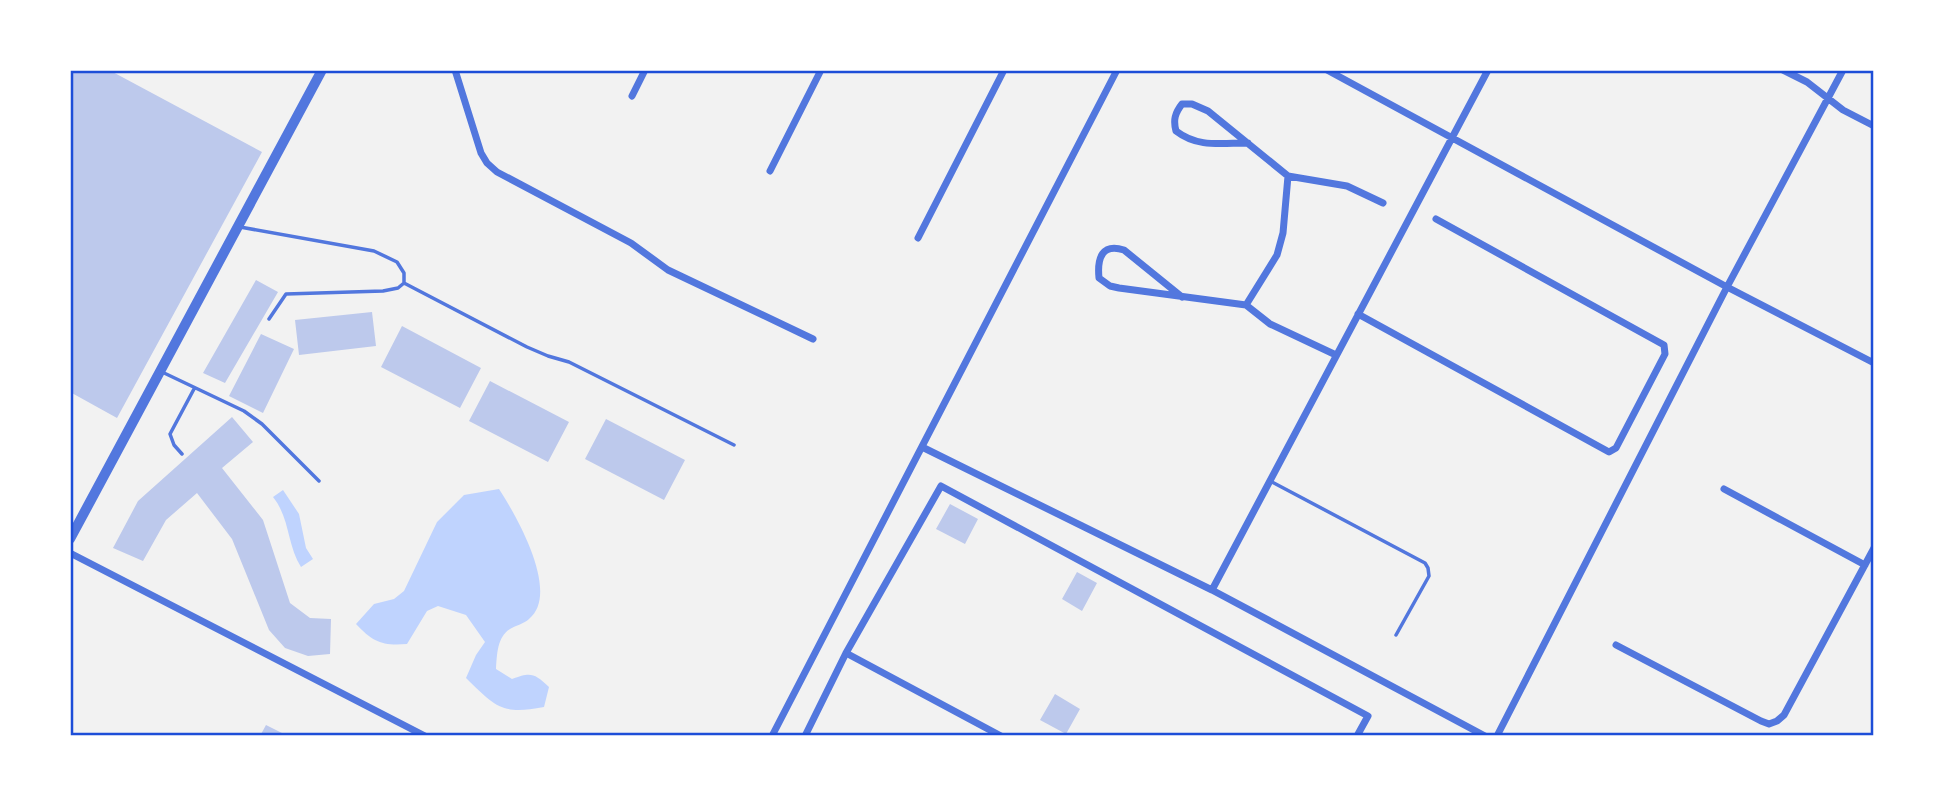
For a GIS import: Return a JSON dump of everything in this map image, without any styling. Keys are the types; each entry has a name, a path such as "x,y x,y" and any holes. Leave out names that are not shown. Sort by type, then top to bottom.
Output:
{"street":[{"path":"70,539 322,70"},
{"path":"455,70 481,153 486,163 497,172 631,243 668,271 813,339"},
{"path":"632,96 645,70"},
{"path":"770,171 821,70"},
{"path":"918,238 1002,72 992,70"},
{"path":"772,736 1117,70"},
{"path":"1327,70 1727,287 1874,363"},
{"path":"1212,590 1488,70"},
{"path":"1783,70 1807,82 1843,110 1874,127"},
{"path":"1497,736 1727,287 1843,70"},
{"path":"1248,143 1198,143 1186,139 1176,131 1174,121 1177,111 1182,104 1192,104 1208,111 1248,143 1288,176 1347,186 1383,202"},
{"path":"1246,304 1277,255 1283,233 1288,176"},
{"path":"1358,314 1609,452 1616,449 1665,355 1664,345 1436,219"},
{"path":"1182,297 1124,250 1108,248 1102,255 1098,265 1099,278 1110,286 1182,297 1246,304 1270,324 1336,355"},
{"path":"922,447 1212,590 1485,736"},
{"path":"805,736 846,653 941,486 1368,716 1357,736"},
{"path":"1724,489 1865,565"},
{"path":"1616,645 1769,724 1777,721 1784,715 1874,548"},
{"path":"70,552 425,736"},
{"path":"846,653 1001,736"}],"lane":[{"path":"238,227 374,251 397,262 404,273 404,283"},
{"path":"269,319 286,294 383,290 398,288 404,283"},
{"path":"404,283 527,347 569,362 734,445"},
{"path":"160,371 244,411 262,424 319,481"},
{"path":"182,454 174,445 170,433 194,389"},
{"path":"1270,481 1424,563 1429,576 1396,635"}],"water":[{"path":"499,489 532,554 540,591 538,607 529,619 510,629 502,637 496,669 512,679 532,675 540,679 549,687 544,707 508,709 493,702 466,678 485,642 466,615 438,606 427,611 407,644 378,642 356,624 374,604 394,599 404,591 437,522 464,495"},
{"path":"283,490 299,514 306,548 313,559 301,567 296,559 283,514 273,497"}],"building":[{"path":"70,70 109,70 262,152 117,418 70,392"},
{"path":"256,280 278,292 225,383 203,373"},
{"path":"372,312 376,346 299,355 295,320"},
{"path":"402,326 481,368 460,408 381,367"},
{"path":"261,334 294,349 263,413 229,396"},
{"path":"490,381 569,422 548,462 469,421"},
{"path":"232,417 253,442 222,468 263,520 290,603 310,618 331,619 330,654 308,656 285,648 269,630 232,539 197,493 166,520 143,561 113,548 138,501"},
{"path":"606,419 685,460 664,500 585,459"},
{"path":"950,504 978,519 965,544 936,529"},
{"path":"1077,572 1097,583 1082,611 1062,599"},
{"path":"1055,694 1080,709 1066,734 1040,720"},
{"path":"266,725 288,736 260,736"}]}
